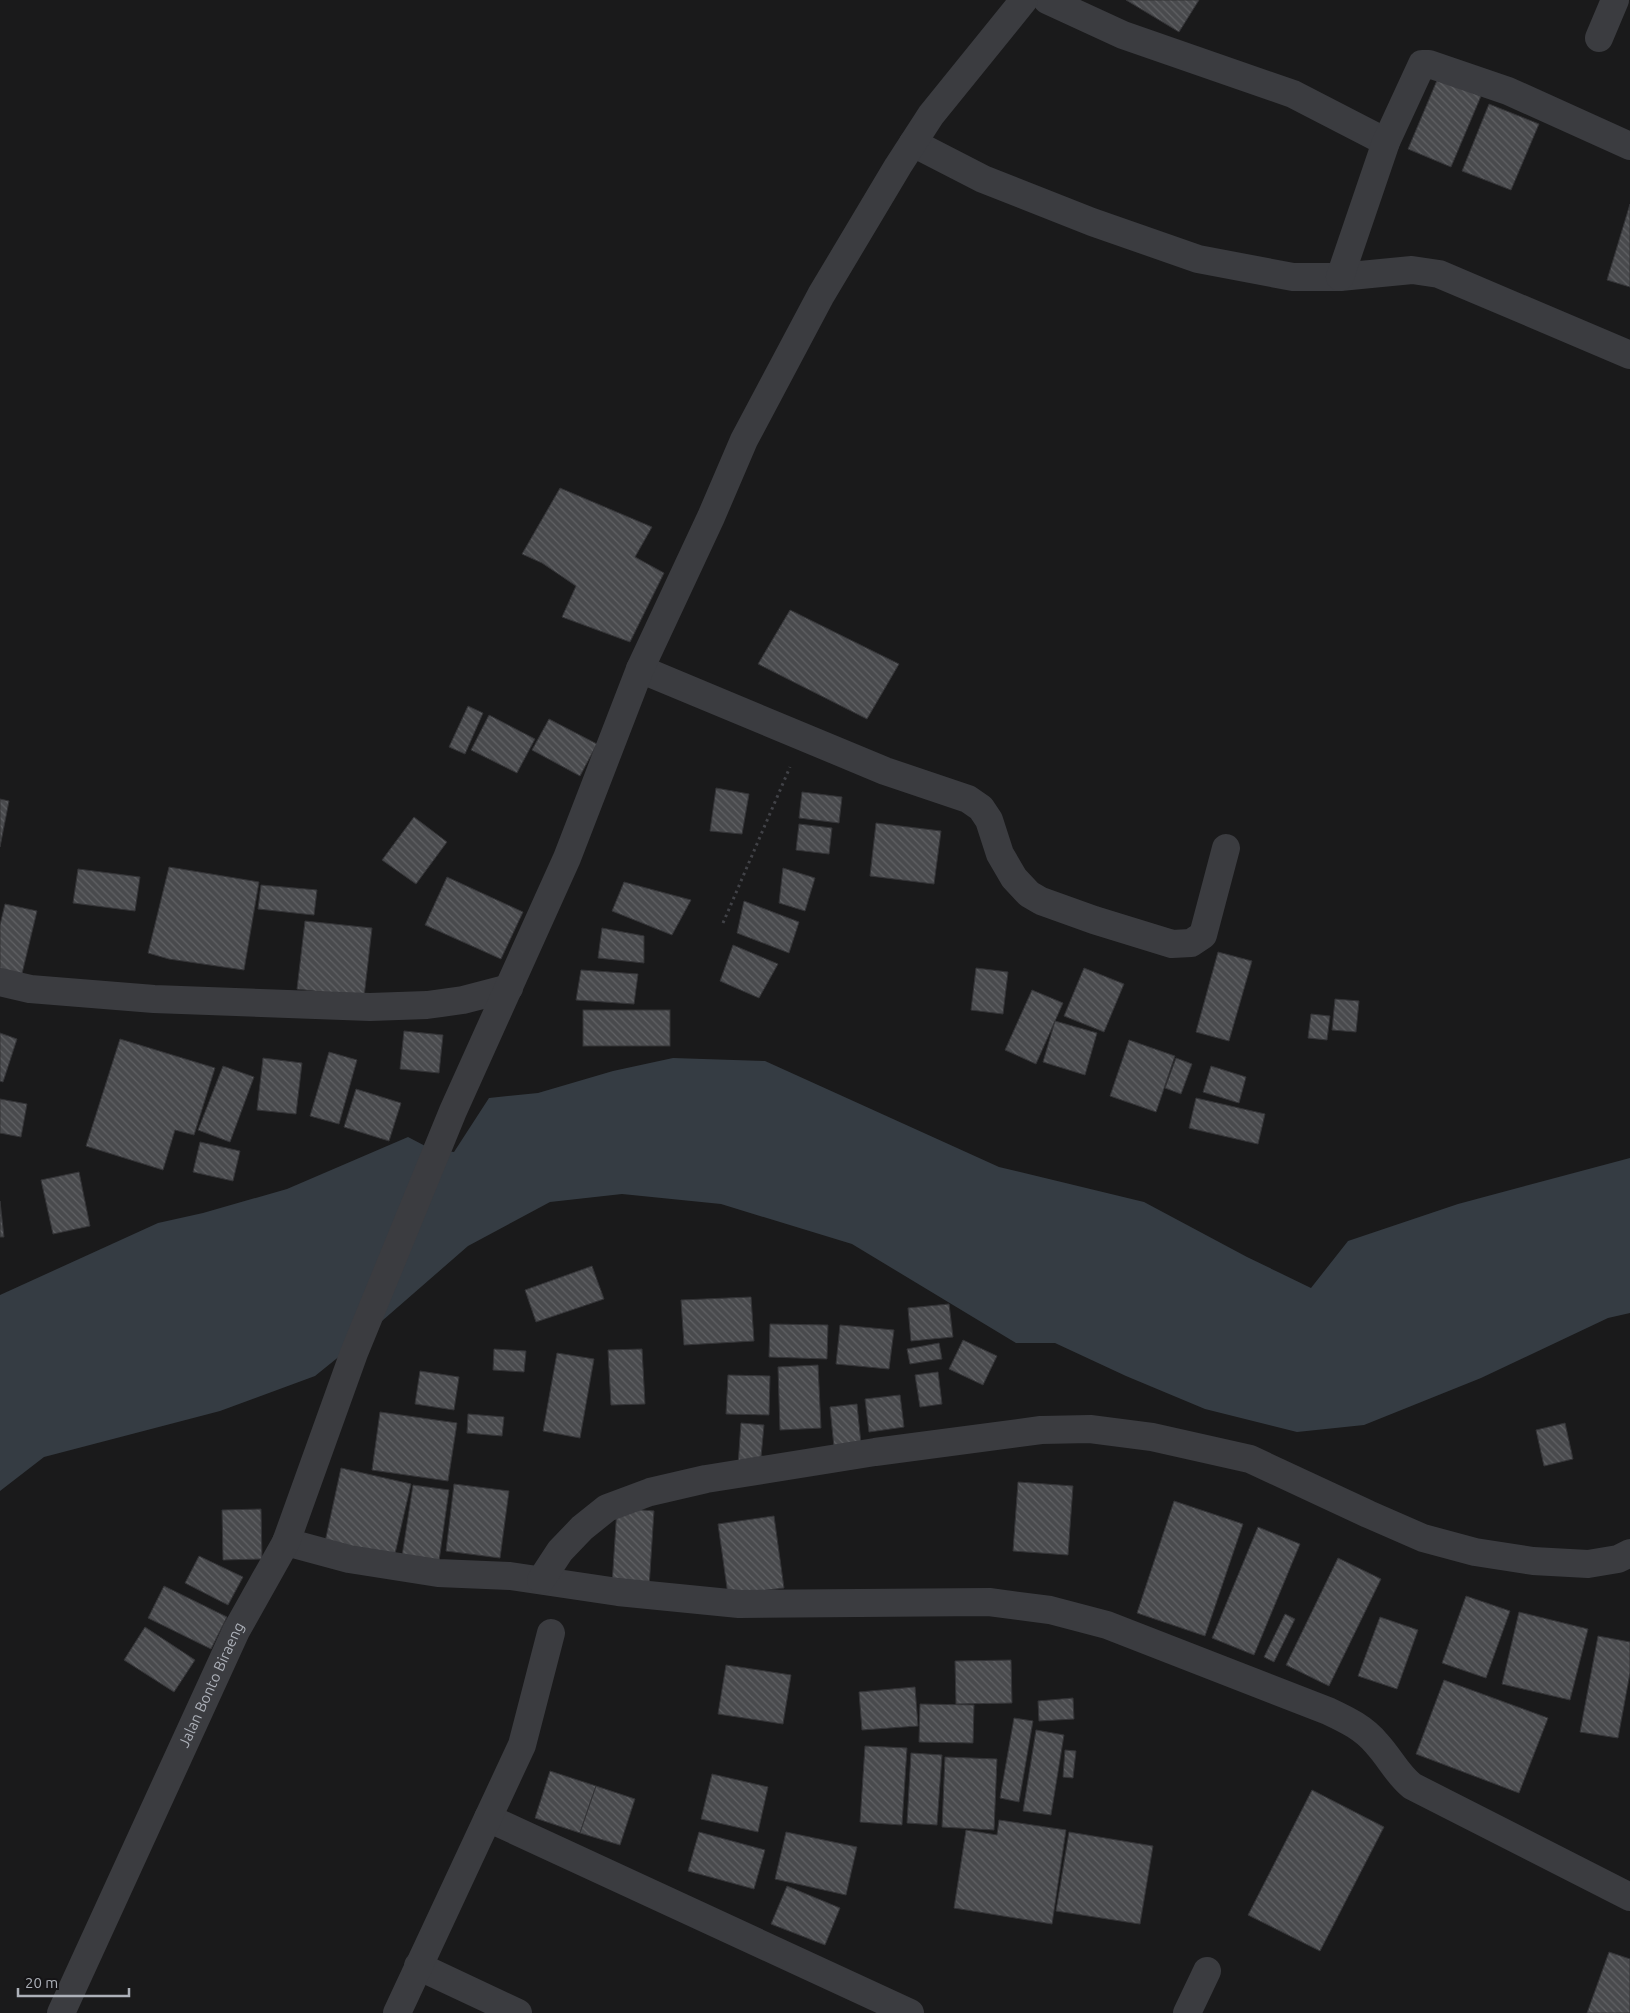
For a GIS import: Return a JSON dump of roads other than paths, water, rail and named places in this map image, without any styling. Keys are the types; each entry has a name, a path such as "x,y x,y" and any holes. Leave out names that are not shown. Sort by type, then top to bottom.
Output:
{"street":[{"name":"Jalan Bonto Biraeng","path":"62,2013 236,1631 286,1542 354,1352 453,1111 567,858 640,669 758,415 821,295 913,143 931,115 1024,0"},
{"path":"1047,0 1123,35 1293,94 1386,142"},
{"path":"1599,38 1616,0"},
{"path":"1340,277 1386,142 1422,64 1429,64 1508,91 1630,146"},
{"path":"913,143 983,179 1092,222 1198,259 1293,277 1340,277 1412,270 1438,274 1630,355"},
{"path":"640,669 885,771 968,799 981,808 989,820 1000,854 1014,878 1029,894 1040,901 1157,941 1181,945 1191,943 1203,935 1226,848"},
{"path":"0,982 30,989 154,999 370,1007 427,1005 463,1000 509,988"},
{"path":"541,1580 560,1551 582,1528 607,1508 650,1492 706,1479 874,1452 1040,1430 1090,1429 1152,1437 1250,1459 1423,1538 1475,1552 1533,1561 1588,1564 1618,1559 1630,1553"},
{"path":"286,1542 349,1559 428,1571 510,1576 618,1592 739,1604 989,1602 1050,1610 1106,1625 1328,1711 1364,1730 1378,1745 1401,1777 1412,1786 1630,1897"},
{"path":"397,2013 522,1745 551,1633"},
{"path":"488,1818 910,2013"},
{"path":"418,1966 518,2013"},
{"path":"1187,2013 1206,1971"}]}
